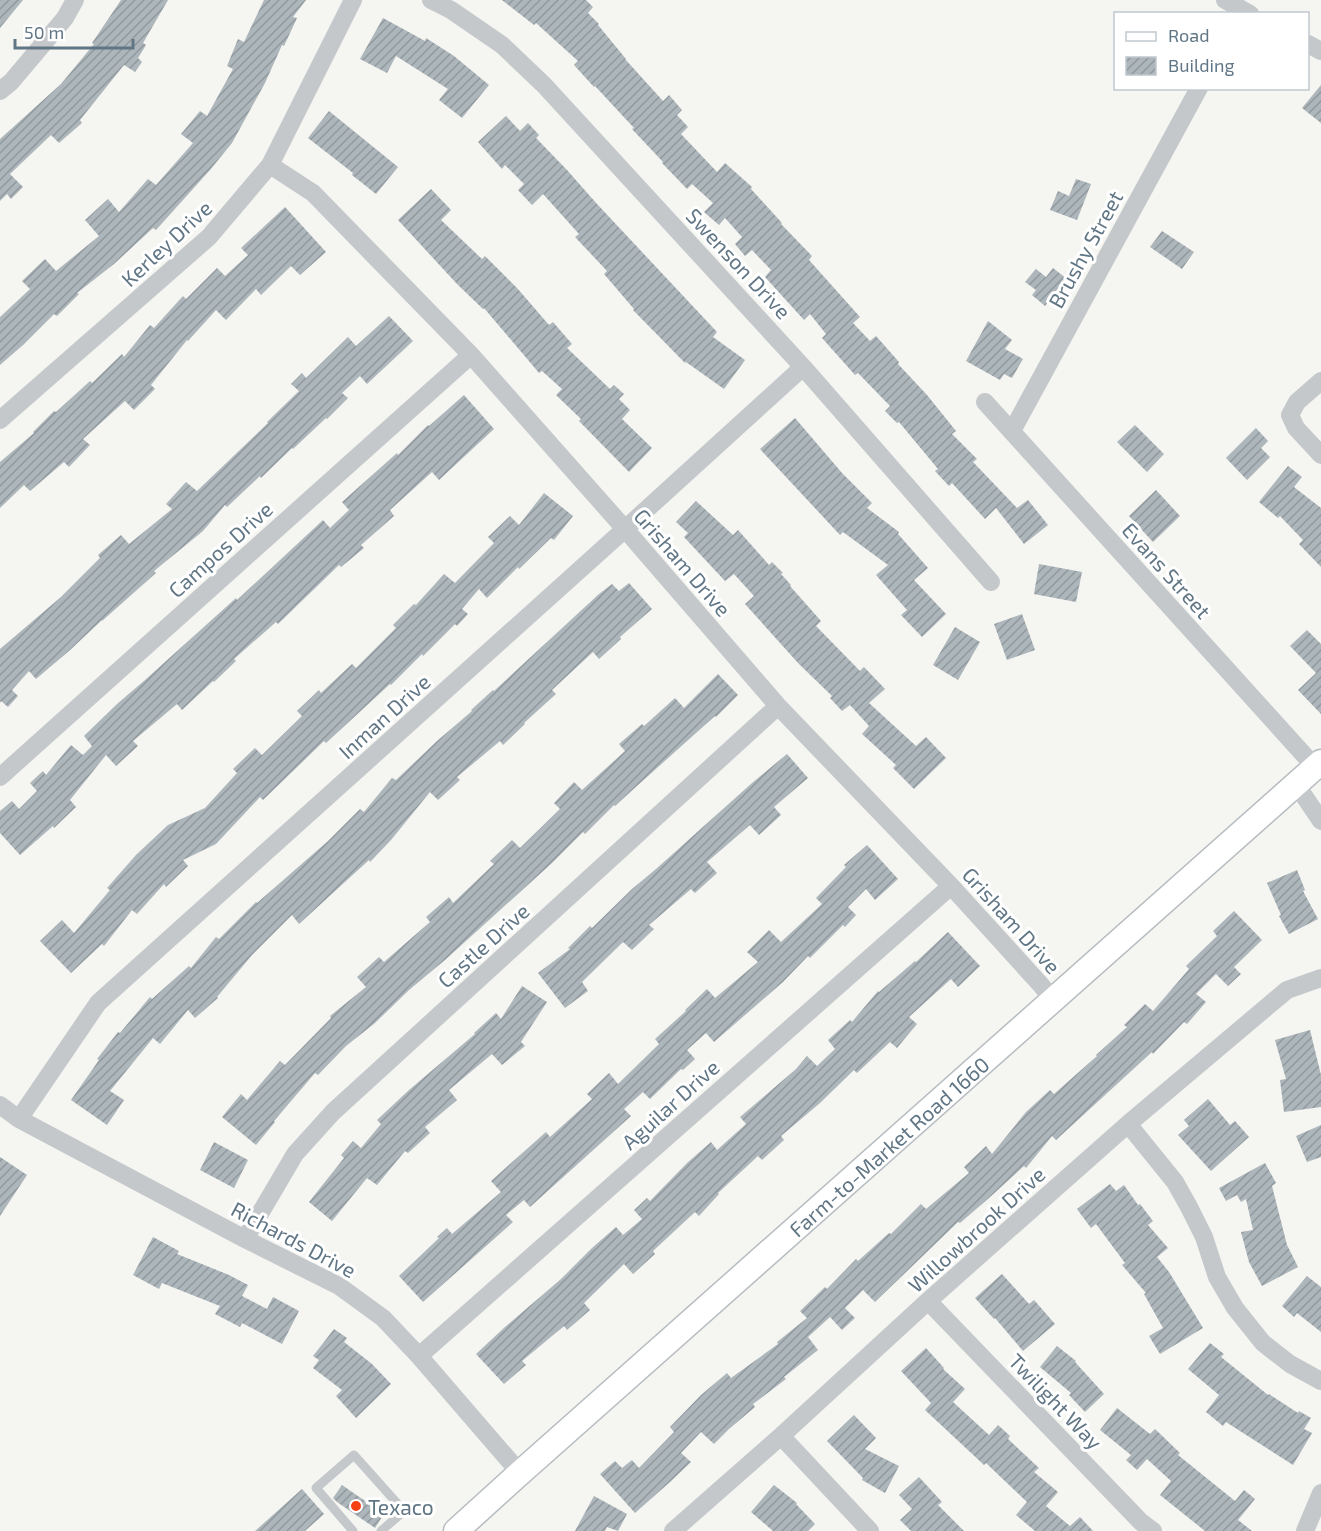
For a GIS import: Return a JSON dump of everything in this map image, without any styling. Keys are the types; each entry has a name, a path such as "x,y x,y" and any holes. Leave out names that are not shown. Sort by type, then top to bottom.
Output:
{"main road":[{"name":"Farm-to-Market Road 1660","path":"456,1531 1318,765"}],"street":[{"path":"0,91 11,82 65,18 75,0"},
{"name":"Kerley Drive","path":"0,420 209,237 270,165 353,0"},
{"name":"Swenson Drive","path":"431,0 451,10 502,45 544,85 803,367 991,582"},
{"path":"1225,0 1244,12"},
{"name":"Brushy Street","path":"1012,431 1198,90"},
{"name":"Grisham Drive","path":"270,165 313,193 471,355 778,706 951,886 1053,1000"},
{"name":"Campos Drive","path":"0,777 471,355"},
{"name":"Inman Drive","path":"19,1119 98,1004 803,367"},
{"path":"1321,381 1297,402 1290,415 1296,428 1321,455"},
{"name":"Evans Street","path":"985,402 1318,765"},
{"name":"Castle Drive","path":"245,1239 296,1154 333,1112 778,706"},
{"path":"1296,784 1321,821"},
{"name":"Aguilar Drive","path":"420,1356 951,886"},
{"name":"Willowbrook Drive","path":"673,1531 1128,1124 1287,990 1321,978"},
{"name":"Richards Drive","path":"0,1105 19,1119 245,1239 339,1286 383,1318 420,1356 520,1473"},
{"path":"1128,1124 1175,1182 1204,1237 1217,1277 1235,1308 1263,1343 1290,1364 1321,1381"},
{"name":"Twilight Way","path":"928,1301 1141,1522 1153,1531"},
{"path":"781,1436 870,1531"},
{"path":"1305,1531 1321,1493"}],"lane":[{"path":"353,1531 316,1488 354,1455 404,1511 381,1531"}],"building":[{"path":"0,0 23,0 0,28"},
{"path":"121,0 168,0 143,43 146,45 138,58 142,62 135,72 124,65 80,120 82,123 59,143 51,135 10,174 23,187 11,199 7,194 0,201 0,139 61,84 94,44 92,43"},
{"path":"264,0 306,0 293,17 297,18 284,46 282,45 265,83 232,143 156,230 153,228 114,264 77,293 79,294 57,316 54,314 0,365 0,317 30,289 22,281 45,259 56,271 99,236 85,220 108,199 119,212 148,179 156,185 193,143 181,134 200,111 207,116 233,69 227,66 238,39 244,42"},
{"path":"502,0 586,0 593,7 588,13 625,59 663,101 669,95 682,110 677,115 688,127 681,134 717,172 725,163 752,187 751,189 781,224 812,256 809,260 860,317 853,323 870,341 876,336 899,362 898,364 956,431 952,434 977,459 973,462 1017,508 1028,500 1048,525 1024,544 996,508 985,519 952,483 949,486 899,422 897,423 885,411 890,406 858,373 855,375 822,338 826,334 810,314 804,320 765,277 771,270 752,250 745,256 735,244 742,237 725,218 719,225 704,212 713,203 692,184 687,189 662,163 632,129 634,128 574,65 578,61 536,23 534,25"},
{"path":"383,18 425,41 426,38 454,56 489,85 462,118 439,100 448,89 396,56 387,73 360,59"},
{"path":"1321,85 1321,123 1302,108"},
{"path":"329,111 398,167 376,194 308,138"},
{"path":"506,116 520,131 528,123 539,135 536,138 717,332 713,337 745,360 724,389 685,363 633,310 604,274 607,271 575,237 579,234 543,194 532,205 518,190 524,184 505,165 502,169 478,142"},
{"path":"1076,179 1091,184 1077,220 1050,210 1058,191 1069,196"},
{"path":"431,189 451,210 441,220 482,259 485,256 549,325 553,322 572,344 567,348 610,389 614,385 624,394 619,399 630,410 622,419 652,448 629,472 556,395 562,389 542,371 539,373 484,308 457,284 398,220"},
{"path":"285,207 326,252 300,275 291,266 261,295 256,289 226,320 216,310 187,340 151,385 155,389 134,410 125,401 83,439 90,445 69,467 64,462 30,491 24,485 0,508 0,462 34,433 54,411 56,412 90,381 92,383 122,354 124,357 150,325 154,328 183,296 186,299 217,268 225,276 248,255 241,248"},
{"path":"1162,231 1194,252 1182,269 1150,247"},
{"path":"1053,268 1067,279 1045,306 1032,295 1036,290 1025,282 1036,269 1046,277"},
{"path":"389,316 413,341 367,384 360,376 342,393 348,398 327,419 227,507 225,505 203,531 154,571 156,573 36,679 29,671 12,690 18,696 8,707 1,701 0,703 0,649 61,597 100,558 98,555 121,535 129,544 172,509 166,504 186,482 197,491 299,391 291,384 302,373 306,378 348,337 356,346"},
{"path":"988,321 1012,340 1005,349 1023,359 1012,378 1004,374 1000,380 966,361"},
{"path":"464,395 494,429 439,480 432,472 390,510 394,516 361,545 364,548 341,567 339,565 278,624 276,622 234,659 236,661 182,710 177,704 133,741 138,746 116,766 106,755 70,800 76,807 20,855 0,833 0,811 12,801 19,809 37,791 30,783 43,771 46,775 71,745 83,755 92,746 84,736 117,704 236,598 237,600 323,520 330,528 349,510 342,502"},
{"path":"795,418 842,473 872,503 867,508 899,532 898,534 928,568 914,580 946,614 922,637 901,615 907,610 876,575 888,565 843,532 840,535 760,449"},
{"path":"1135,425 1164,454 1147,472 1117,442"},
{"path":"1256,428 1268,441 1261,448 1270,457 1247,480 1226,458"},
{"path":"1288,466 1302,477 1294,487 1321,508 1321,567 1299,544 1303,540 1280,516 1278,518 1259,502"},
{"path":"1156,490 1180,516 1153,542 1129,516"},
{"path":"544,493 573,516 554,540 551,538 487,598 479,589 462,609 468,614 457,626 455,624 423,656 422,654 326,743 324,741 263,800 260,797 216,844 183,860 188,866 166,887 164,884 137,914 132,910 104,946 102,944 71,973 40,941 62,920 74,933 110,890 107,888 136,855 168,825 205,808 237,773 233,769 255,748 262,755 302,716 297,711 319,690 321,693 352,664 356,668 396,628 393,625 414,604 416,605 444,574 455,583 494,543 488,537 510,516 519,525"},
{"path":"696,501 733,535 738,530 769,565 772,562 821,621 816,626 860,671 864,667 885,689 869,703 916,746 926,737 946,758 914,789 893,768 896,765 862,734 869,726 850,705 842,711 830,698 832,696 799,664 745,604 754,596 734,574 725,581 684,537 688,533 676,522"},
{"path":"1039,564 1082,572 1076,602 1034,594"},
{"path":"629,583 652,609 599,659 593,652 552,690 556,694 525,724 503,745 500,741 457,777 460,780 438,800 430,792 370,862 369,860 299,924 292,915 252,955 218,998 195,1018 188,1010 160,1044 153,1038 110,1091 124,1100 107,1125 71,1100 99,1060 97,1059 150,997 152,999 189,966 191,968 216,937 219,939 256,902 328,841 360,809 364,812 392,778 396,780 599,594 612,584 619,591"},
{"path":"1022,614 1035,650 1007,660 994,624"},
{"path":"955,627 980,642 958,680 933,665"},
{"path":"1307,630 1321,644 1321,714 1298,690 1316,673 1290,646"},
{"path":"718,674 738,695 716,717 614,805 585,834 583,832 552,863 375,1023 346,1046 318,1075 315,1073 256,1145 222,1117 241,1094 247,1100 280,1061 285,1065 331,1018 330,1016 366,987 357,977 379,957 384,962 430,922 426,917 449,897 453,903 494,864 490,861 512,840 520,848 560,809 554,803 574,782 582,790 625,751 619,744 642,724 644,726 675,698 684,708"},
{"path":"787,754 808,778 774,807 781,815 759,835 750,825 707,862 717,873 695,893 691,889 649,925 654,929 632,950 623,942 582,982 588,991 565,1008 538,973 570,949 568,948 590,926 592,928 632,889"},
{"path":"867,845 898,879 875,900 866,889 848,907 856,915 845,927 843,925 810,958 808,956 783,982 714,1042 706,1033 687,1050 695,1059 683,1070 681,1069 650,1099 643,1092 624,1109 631,1116 530,1207 524,1200 506,1215 513,1222 423,1302 399,1276 447,1228 452,1234 501,1192 491,1181 546,1132 550,1137 592,1099 587,1094 609,1073 618,1084 659,1044 655,1039 707,989 715,998 758,962 747,952 769,930 781,942 822,904 816,898 846,867 844,865"},
{"path":"1297,870 1305,890 1303,891 1318,919 1289,934 1279,916 1281,915 1267,883"},
{"path":"1234,911 1262,940 1234,967 1241,974 1228,986 1216,974 1196,994 1206,1002 1187,1024 1184,1022 1153,1054 1152,1052 1056,1140 1052,1136 1026,1168 1024,1166 960,1223 958,1222 875,1302 863,1290 845,1308 855,1318 842,1330 830,1317 808,1337 818,1350 784,1377 786,1379 753,1404 755,1407 714,1444 701,1432 681,1453 691,1462 635,1513 600,1474 615,1461 622,1468 632,1460 639,1468 674,1432 670,1427 701,1395 727,1373 731,1378 778,1344 777,1342 807,1318 800,1311 825,1287 827,1289 856,1259 858,1261 889,1233 891,1234 921,1204 926,1209 969,1173 964,1167 986,1146 992,1154 1026,1112 1050,1090 1054,1094 1097,1056 1127,1027 1124,1025 1145,1004 1153,1011 1189,969 1186,966 1217,936 1213,931"},
{"path":"948,932 980,966 958,987 951,979 909,1017 917,1024 897,1048 890,1042 857,1073 854,1070 781,1136 784,1140 762,1160 758,1156 718,1193 699,1216 695,1212 653,1251 655,1254 633,1274 624,1264 584,1303 590,1310 567,1330 564,1326 522,1361 526,1365 504,1384 476,1354 616,1227 623,1235 642,1219 634,1210 647,1198 650,1201 711,1142 717,1150 746,1124 740,1117 796,1069 807,1056 817,1066 835,1049 828,1040 850,1020 852,1022 878,991 916,962"},
{"path":"522,986 547,1002 521,1042 525,1046 502,1065 492,1054 449,1090 457,1100 425,1127 430,1133 408,1153 405,1151 377,1185 367,1178 332,1221 309,1202 344,1158 341,1155 353,1141 361,1148 381,1124 377,1120 496,1013 501,1019"},
{"path":"1310,1030 1321,1075 1321,1107 1284,1112 1280,1080 1286,1079 1275,1040"},
{"path":"1208,1099 1230,1125 1235,1121 1249,1137 1211,1171 1178,1135 1189,1126 1184,1120"},
{"path":"1321,1125 1321,1157 1307,1162 1296,1136"},
{"path":"214,1142 248,1160 234,1188 200,1170"},
{"path":"0,1157 27,1175 0,1216"},
{"path":"1265,1163 1276,1183 1272,1186 1287,1245 1298,1267 1262,1286 1249,1262 1241,1232 1253,1230 1246,1199 1241,1202 1237,1195 1226,1201 1219,1188"},
{"path":"1110,1184 1116,1191 1124,1185 1153,1221 1148,1225 1168,1248 1157,1257 1169,1272 1203,1328 1160,1354 1149,1336 1163,1328 1144,1294 1146,1293 1122,1265 1125,1263 1096,1224 1091,1228 1077,1209"},
{"path":"153,1237 179,1251 177,1254 248,1285 242,1296 267,1309 273,1297 299,1311 282,1344 242,1323 240,1327 215,1314 220,1306 162,1283 159,1289 133,1275"},
{"path":"1002,1274 1029,1304 1034,1300 1055,1324 1023,1351 975,1298"},
{"path":"1307,1276 1321,1287 1321,1332 1297,1313 1294,1317 1282,1306"},
{"path":"334,1329 347,1338 344,1342 372,1364 391,1384 356,1418 336,1396 342,1390 313,1368 319,1360 313,1356"},
{"path":"1210,1343 1224,1354 1221,1357 1268,1395 1311,1418 1304,1429 1312,1433 1293,1465 1226,1422 1223,1426 1206,1412 1219,1395 1188,1369"},
{"path":"1057,1346 1076,1361 1104,1394 1085,1412 1069,1395 1071,1393 1040,1367"},
{"path":"926,1348 943,1369 965,1389 953,1402 989,1435 998,1425 1010,1436 1008,1439 1039,1468 1034,1472 1058,1492 1046,1506 1070,1526 1080,1517 1093,1531 1035,1531 1016,1515 1027,1502 925,1410 931,1403 901,1371"},
{"path":"1117,1408 1150,1434 1155,1429 1180,1453 1178,1455 1235,1501 1244,1490 1255,1499 1238,1520 1252,1531 1205,1531 1160,1495 1171,1481 1147,1459 1137,1470 1126,1460 1131,1455 1100,1430"},
{"path":"854,1415 876,1438 865,1449 899,1466 885,1493 862,1480 863,1478 827,1441"},
{"path":"919,1477 942,1502 938,1505 964,1531 911,1531 900,1520 912,1509 899,1495"},
{"path":"342,1485 384,1514 375,1528 333,1498"},
{"path":"774,1485 797,1503 815,1524 808,1531 773,1531 751,1512"},
{"path":"302,1489 324,1514 305,1531 255,1531"},
{"path":"594,1496 627,1514 618,1531 607,1527 605,1531 575,1531"}],"place":[{"name":"Texaco","path":"356,1506"}]}
